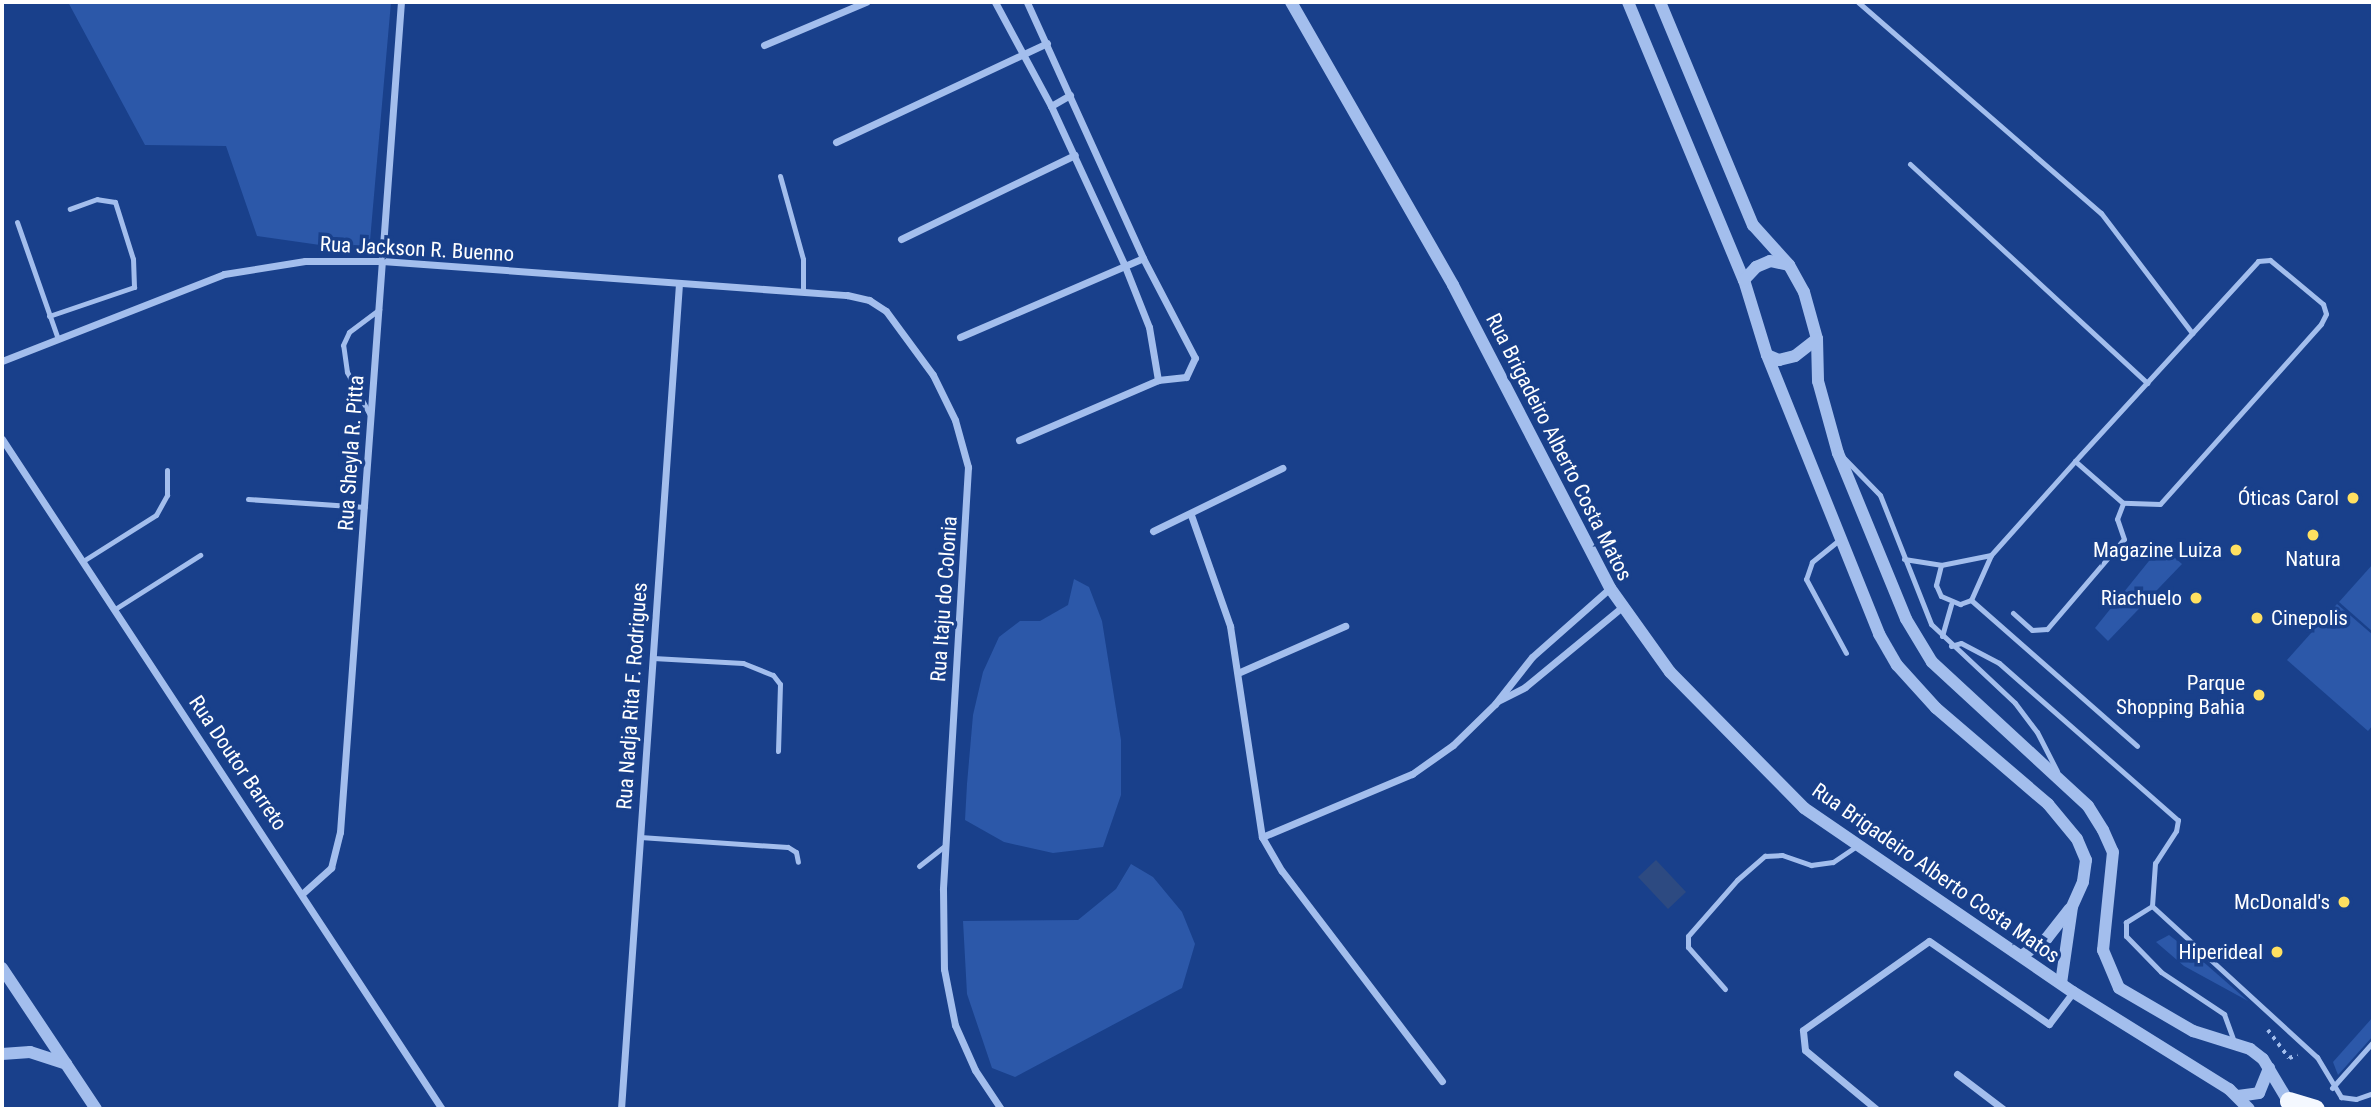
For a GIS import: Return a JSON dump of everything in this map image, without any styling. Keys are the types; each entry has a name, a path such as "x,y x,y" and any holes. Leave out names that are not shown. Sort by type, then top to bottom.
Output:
{"highway":[{"path":"2291,1105 2315,1109"}],"street":[{"name":"Rua Sheyla R. Pitta","path":"303,893 331,868 340,832 401,2"},
{"path":"764,45 866,2"},
{"path":"995,2 1051,106 1124,264 1149,327 1158,380"},
{"path":"1019,440 1158,380 1186,377 1195,358 1143,258 1027,2"},
{"name":"Rua Brigadeiro Alberto Costa Matos","path":"1291,2 1453,285 1609,588 1670,672 1732,739 1804,808 2073,992 2238,1097 2249,1109"},
{"path":"1628,2 1744,280 1767,355 1879,634 1897,665 1936,708 2048,804 2077,839 2086,860 2072,907 2061,983"},
{"path":"1664,4 1753,225 1789,265 1804,292 1817,339 1818,382 1838,453 1906,620 1932,662 2088,806 2113,852 2105,916 2104,950 2119,988 2193,1031 2234,1041 2250,1049 2269,1068 2291,1105"},
{"path":"836,142 1046,43"},
{"path":"1051,106 1070,95"},
{"path":"901,239 1075,155"},
{"path":"960,337 1143,258"},
{"name":"Rua Jackson R. Buenno","path":"2,361 224,274 305,261 382,261 679,284"},
{"path":"1744,280 1756,267 1770,261 1789,265"},
{"name":"Rua Itaju do Colonia","path":"679,284 846,295 869,300 886,311 933,375 955,420 968,467 946,845 944,969 955,1025 975,1070 1001,1109"},
{"name":"Rua Nadja Rita F. Rodrigues","path":"621,1109 679,284"},
{"path":"1767,355 1779,360 1795,356 1817,339"},
{"name":"Rua Doutor Barreto","path":"2,439 303,893 442,1109"},
{"path":"1153,531 1191,515 1282,468"},
{"path":"1191,515 1230,626 1240,672 1262,837 1282,872 1442,1081"},
{"path":"1262,837 1412,774 1452,745 1495,704 1532,657 1609,588"},
{"path":"1495,704 1525,687 1622,607"},
{"path":"1240,672 1345,626"},
{"path":"2023,956 2047,938 2072,907"},
{"path":"1875,1109 1805,1050 1804,1031 1929,941 2049,1024 2073,992"},
{"path":"2,968 96,1109"},
{"path":"2,1054 30,1052 66,1064"},
{"path":"2238,1097 2259,1093 2269,1068"},
{"path":"1957,1074 2003,1109"},
{"path":"83,1109 85,1091"}],"lane":[{"path":"1858,2 2101,213 2192,333"},
{"path":"1910,164 2147,383"},
{"path":"780,176 803,259 803,292"},
{"path":"49,316 134,287 132,259 115,202 97,199 70,209"},
{"path":"18,222 58,339"},
{"path":"1972,600 1991,555 2075,461 2258,261 2270,260 2323,304 2326,314 2160,504 2123,503 2075,461"},
{"path":"371,418 347,372 343,345 349,331 379,309"},
{"path":"1838,453 1880,495 1921,604 1942,636 2028,719 2064,786"},
{"path":"83,561 156,515 167,495 167,470"},
{"path":"248,499 365,507"},
{"path":"2013,613 2032,630 2047,629 2123,539 2118,519 2123,503"},
{"path":"1842,538 1812,562 1806,579 1846,653"},
{"path":"114,609 200,555"},
{"path":"1904,559 1941,565 1991,555"},
{"path":"1941,565 1936,584 1951,604"},
{"path":"1951,604 1972,600"},
{"path":"1972,600 2137,746"},
{"path":"1942,636 1951,604"},
{"path":"1951,646 1961,643 1999,663 2178,820 2176,831 2155,863 2152,906"},
{"path":"653,658 743,663 773,675 780,684 778,751"},
{"path":"640,837 788,847 796,852 798,862"},
{"path":"919,866 946,845"},
{"path":"1725,989 1688,947 1688,936 1737,880 1765,856 1782,855 1811,865 1833,862 1857,846"},
{"path":"2105,916 2126,922 2152,906"},
{"path":"2152,906 2311,1050 2332,1088 2341,1097 2356,1099 2373,1093"},
{"path":"2126,922 2126,936 2139,955 2224,1014 2234,1041"},
{"path":"2332,1088 2373,1042"}],"path":[{"path":"2262,1023 2289,1058 2311,1050"}],"shaded area":[{"path":"68,2 391,2 369,252 257,236 226,146 145,145"},
{"path":"2161,546 2182,564 2108,641 2095,628"},
{"path":"2373,564 2373,632 2339,602"},
{"path":"1074,579 1089,587 1102,621 1121,740 1121,795 1103,847 1053,853 1004,842 965,820 967,784 973,715 983,672 999,637 1020,621 1040,621 1068,605"},
{"path":"2337,604 2373,635 2373,725 2368,731 2287,660"},
{"path":"1656,860 1686,892 1668,909 1638,877"},
{"path":"1131,864 1153,877 1182,912 1195,944 1182,988 1015,1077 992,1068 967,994 963,921 1078,920 1116,889"},
{"path":"2169,935 2248,1001 2184,966 2156,942"},
{"path":"2373,1017 2373,1036 2338,1075 2333,1062"}],"place":[{"name":"Óticas Carol","path":"2353,498"},
{"name":"Natura","path":"2313,535"},
{"name":"Magazine Luiza","path":"2236,550"},
{"name":"Riachuelo","path":"2196,598"},
{"name":"Cinepolis","path":"2257,618"},
{"name":"Parque Shopping Bahia","path":"2259,695"},
{"name":"McDonald's","path":"2344,902"},
{"name":"Hiperideal","path":"2277,952"}]}
